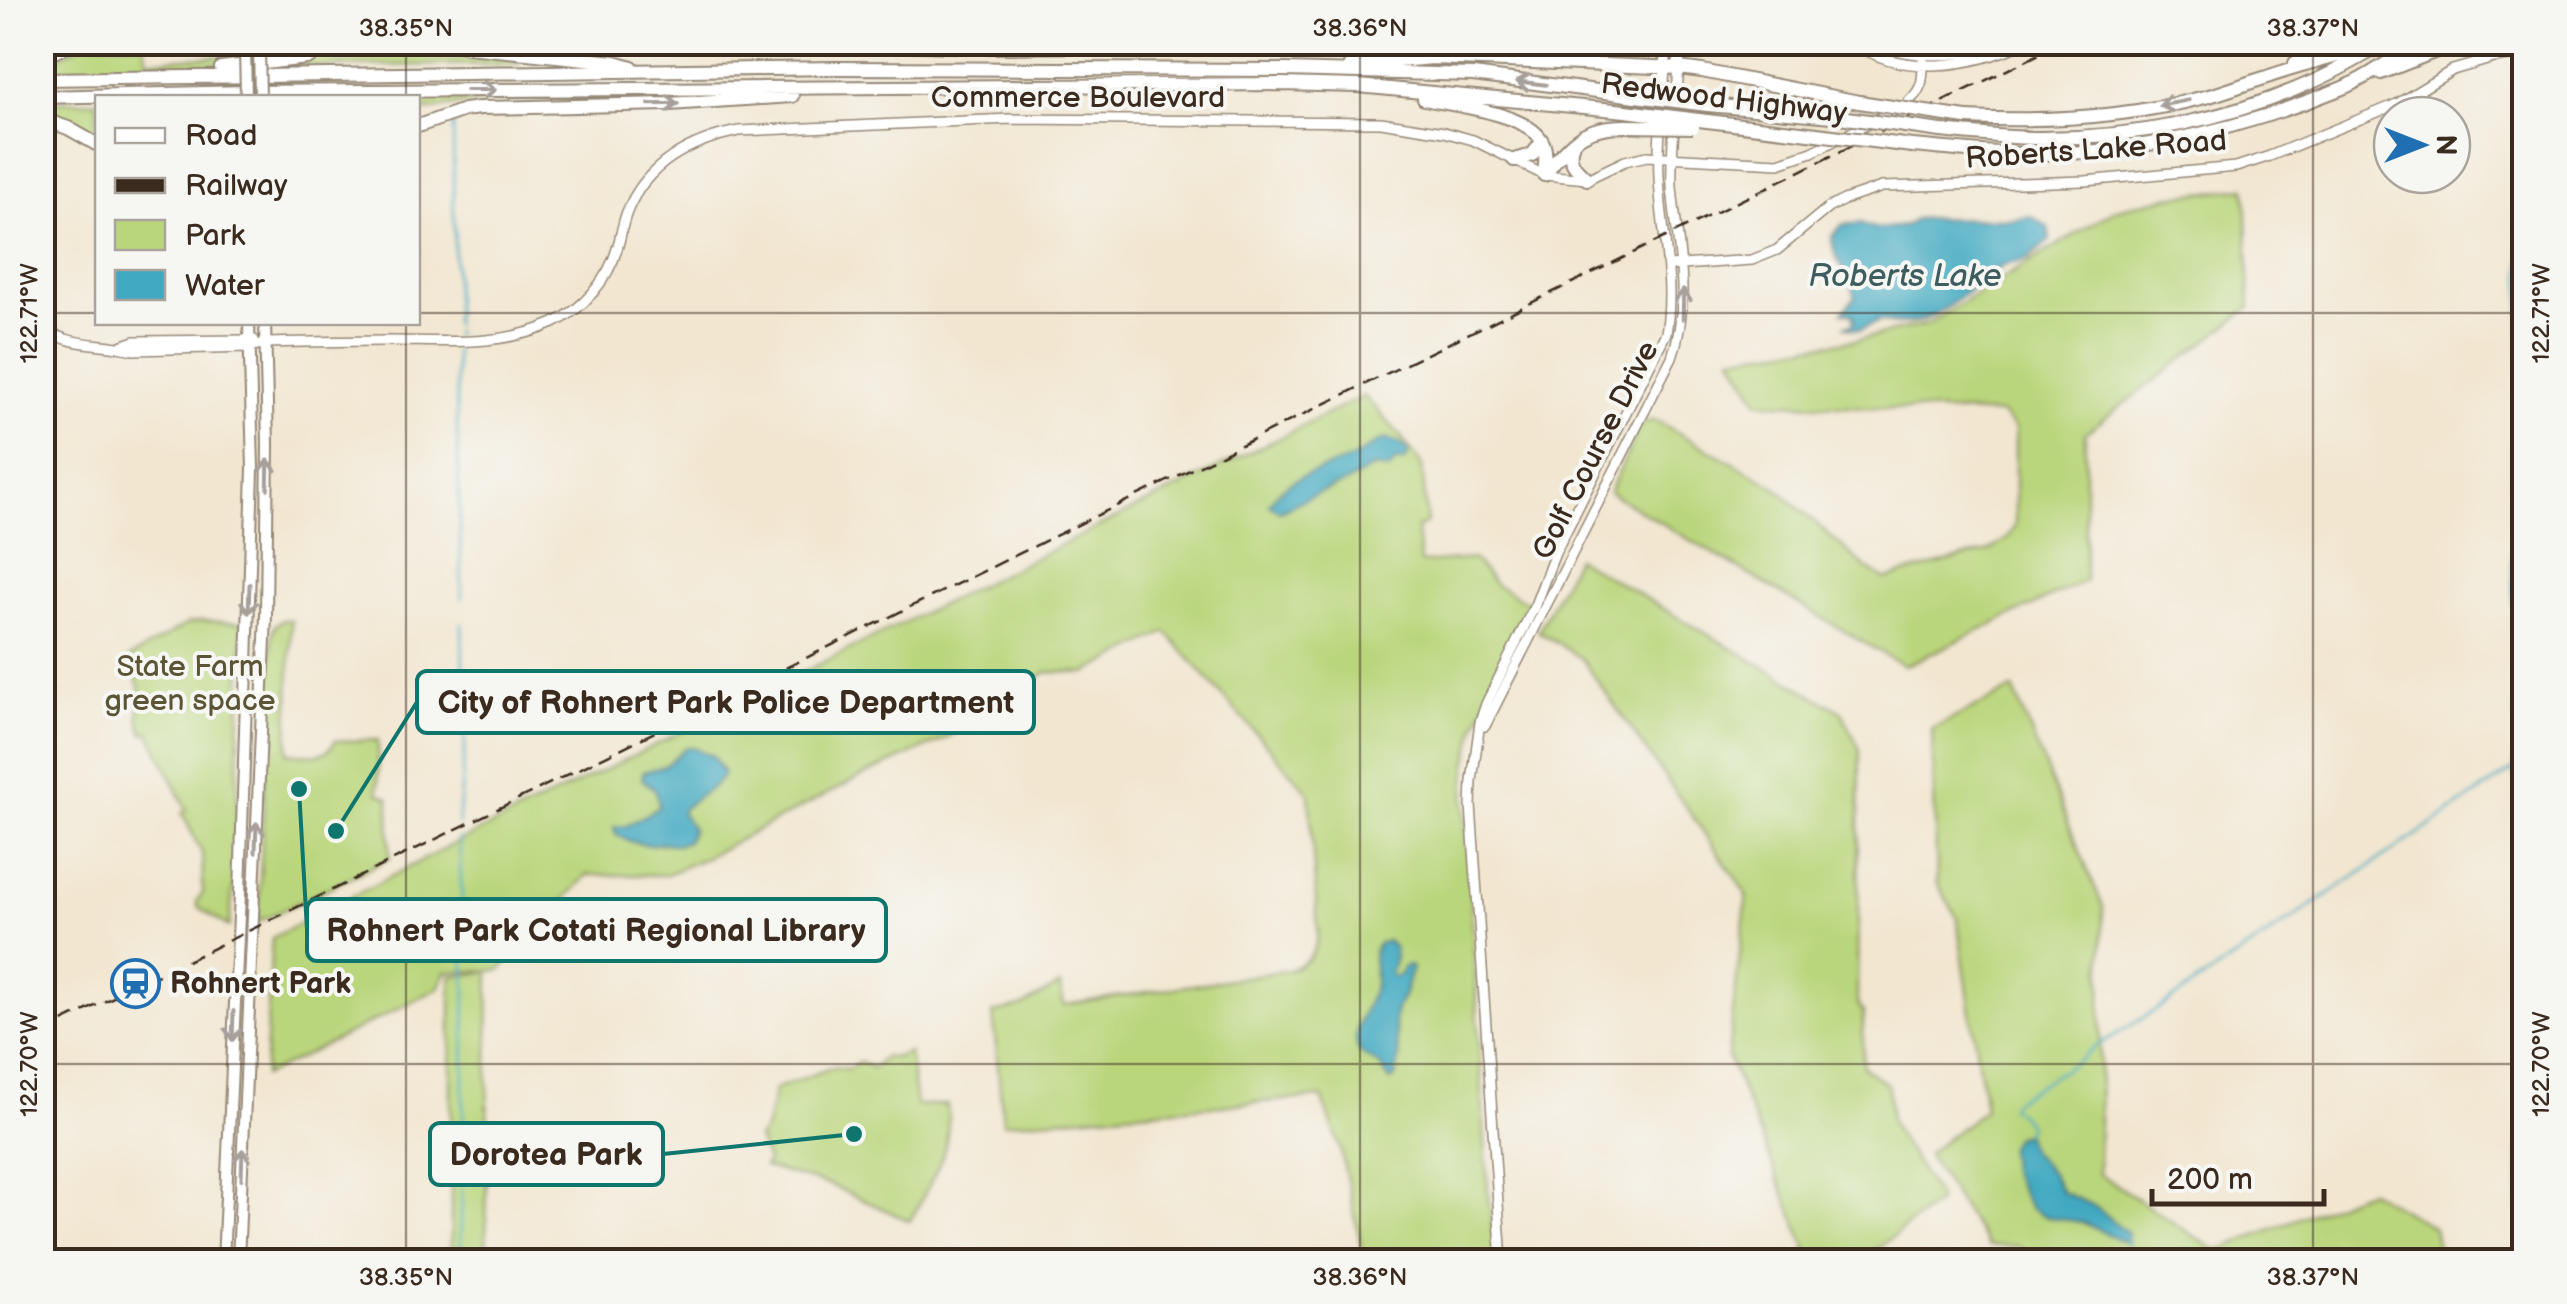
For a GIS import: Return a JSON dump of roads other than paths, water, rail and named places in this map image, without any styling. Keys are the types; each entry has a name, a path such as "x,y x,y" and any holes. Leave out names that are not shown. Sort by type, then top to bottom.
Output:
{"highway":[{"path":"42,57 77,42"},
{"path":"140,77 294,60 314,56 327,42"},
{"path":"447,42 616,62 644,71"},
{"path":"2267,76 2300,61 2327,42"},
{"name":"Redwood Highway","path":"104,95 1358,86 1626,118 2030,154 2130,148 2203,133 2342,88 2419,42"},
{"path":"2342,88 2459,42"},
{"path":"1284,70 1433,58 1672,68 1859,102 1966,118 2026,121 2136,111 2205,97 2386,43"},
{"name":"Redwood Highway","path":"42,78 837,68 1284,70 1473,76 1941,130 2067,137 2122,133 2244,108 2336,71 2386,43"},
{"path":"1358,86 1519,122 1542,142 1544,174"},
{"path":"420,125 480,108 683,104 949,87"},
{"path":"317,95 352,91"},
{"name":"Redwood Highway","path":"42,96 95,95"},
{"path":"1544,174 1584,133 1626,118"},
{"path":"42,119 95,143"},
{"path":"1514,160 1532,154 1542,142"},
{"path":"1573,143 1571,162 1587,179"}],"main road":[{"path":"818,42 1046,48 1415,46 1455,42"},
{"name":"Golf Course Drive","path":"1666,42 1672,68"},
{"name":"Golf Course Drive","path":"1672,68 1679,42"},
{"path":"259,44 260,95"},
{"path":"245,45 246,95"},
{"path":"223,1262 250,559 253,428 249,325"},
{"path":"238,1262 266,616 265,325"}],"street":[{"path":"1853,42 1867,45 1893,61 1971,52 2002,42"},
{"path":"1923,59 1980,60 2025,42"},
{"name":"Roberts Lake Road","path":"1668,266 1763,256 1796,236 1828,208 1882,187 2085,181 2236,167 2398,104 2452,70 2524,54"},
{"name":"Commerce Boulevard","path":"42,328 77,344 121,346 134,341 463,342 523,335 556,322 589,297 610,268 627,212 656,168 699,141 739,131 1011,119 1381,122 1473,140 1544,174 1587,179 1638,157 1766,163 1794,159 1904,106 1921,88 1923,59"},
{"name":"Golf Course Drive","path":"1502,1262 1471,805 1480,722 1536,606 1555,553 1666,334 1670,309 1659,156 1672,68"},
{"name":"Golf Course Drive","path":"1478,743 1679,338 1684,311 1672,157 1672,68"}],"water":[{"name":"Roberts Lake","path":"2031,216 2048,227 2050,240 2025,260 1989,275 1931,317 1899,324 1881,320 1860,330 1844,326 1855,321 1853,314 1843,312 1855,297 1833,246 1832,237 1842,225 1861,223 1877,229 1905,226 1916,219"},
{"path":"1383,440 1405,447 1409,454 1405,461 1396,461 1389,470 1368,470 1280,511 1269,504 1297,479 1355,457"},
{"path":"691,747 713,756 724,774 681,811 692,829 687,841 649,845 616,834 614,827 626,826 659,807 656,791 642,779 643,772 665,766"},
{"path":"1387,941 1394,948 1395,958 1390,974 1400,974 1408,965 1412,968 1396,1009 1399,1059 1395,1078 1390,1081 1379,1065 1360,1052 1356,1040 1375,981 1374,953 1378,944"},
{"path":"2025,1133 2029,1149 2062,1192 2094,1206 2128,1233 2127,1243 2082,1222 2047,1217 2030,1208 2010,1170 2008,1148 2015,1137"}],"waterway":[{"path":"2518,62 2522,251 2520,381 2513,432 2511,536 2518,792 2521,1262"},
{"path":"453,121 455,335"},
{"path":"455,350 462,599"},
{"path":"458,825 465,746 462,624"},
{"path":"2025,1133 2028,1125 2010,1107 2013,1101 2163,1006 2514,769"},
{"path":"459,837 466,991 460,1262"},
{"path":"2127,1242 2133,1262"}],"railway":[{"path":"42,1032 2064,42"}],"place":[{"name":"Rohnert Park Cotati Regional Library","path":"299,789"},
{"name":"City of Rohnert Park Police Department","path":"336,831"},
{"name":"Rohnert Park","path":"135,983"},
{"name":"Dorotea Park","path":"854,1134"}],"park label":[{"name":"State Farm green space","path":"190,683"}]}
